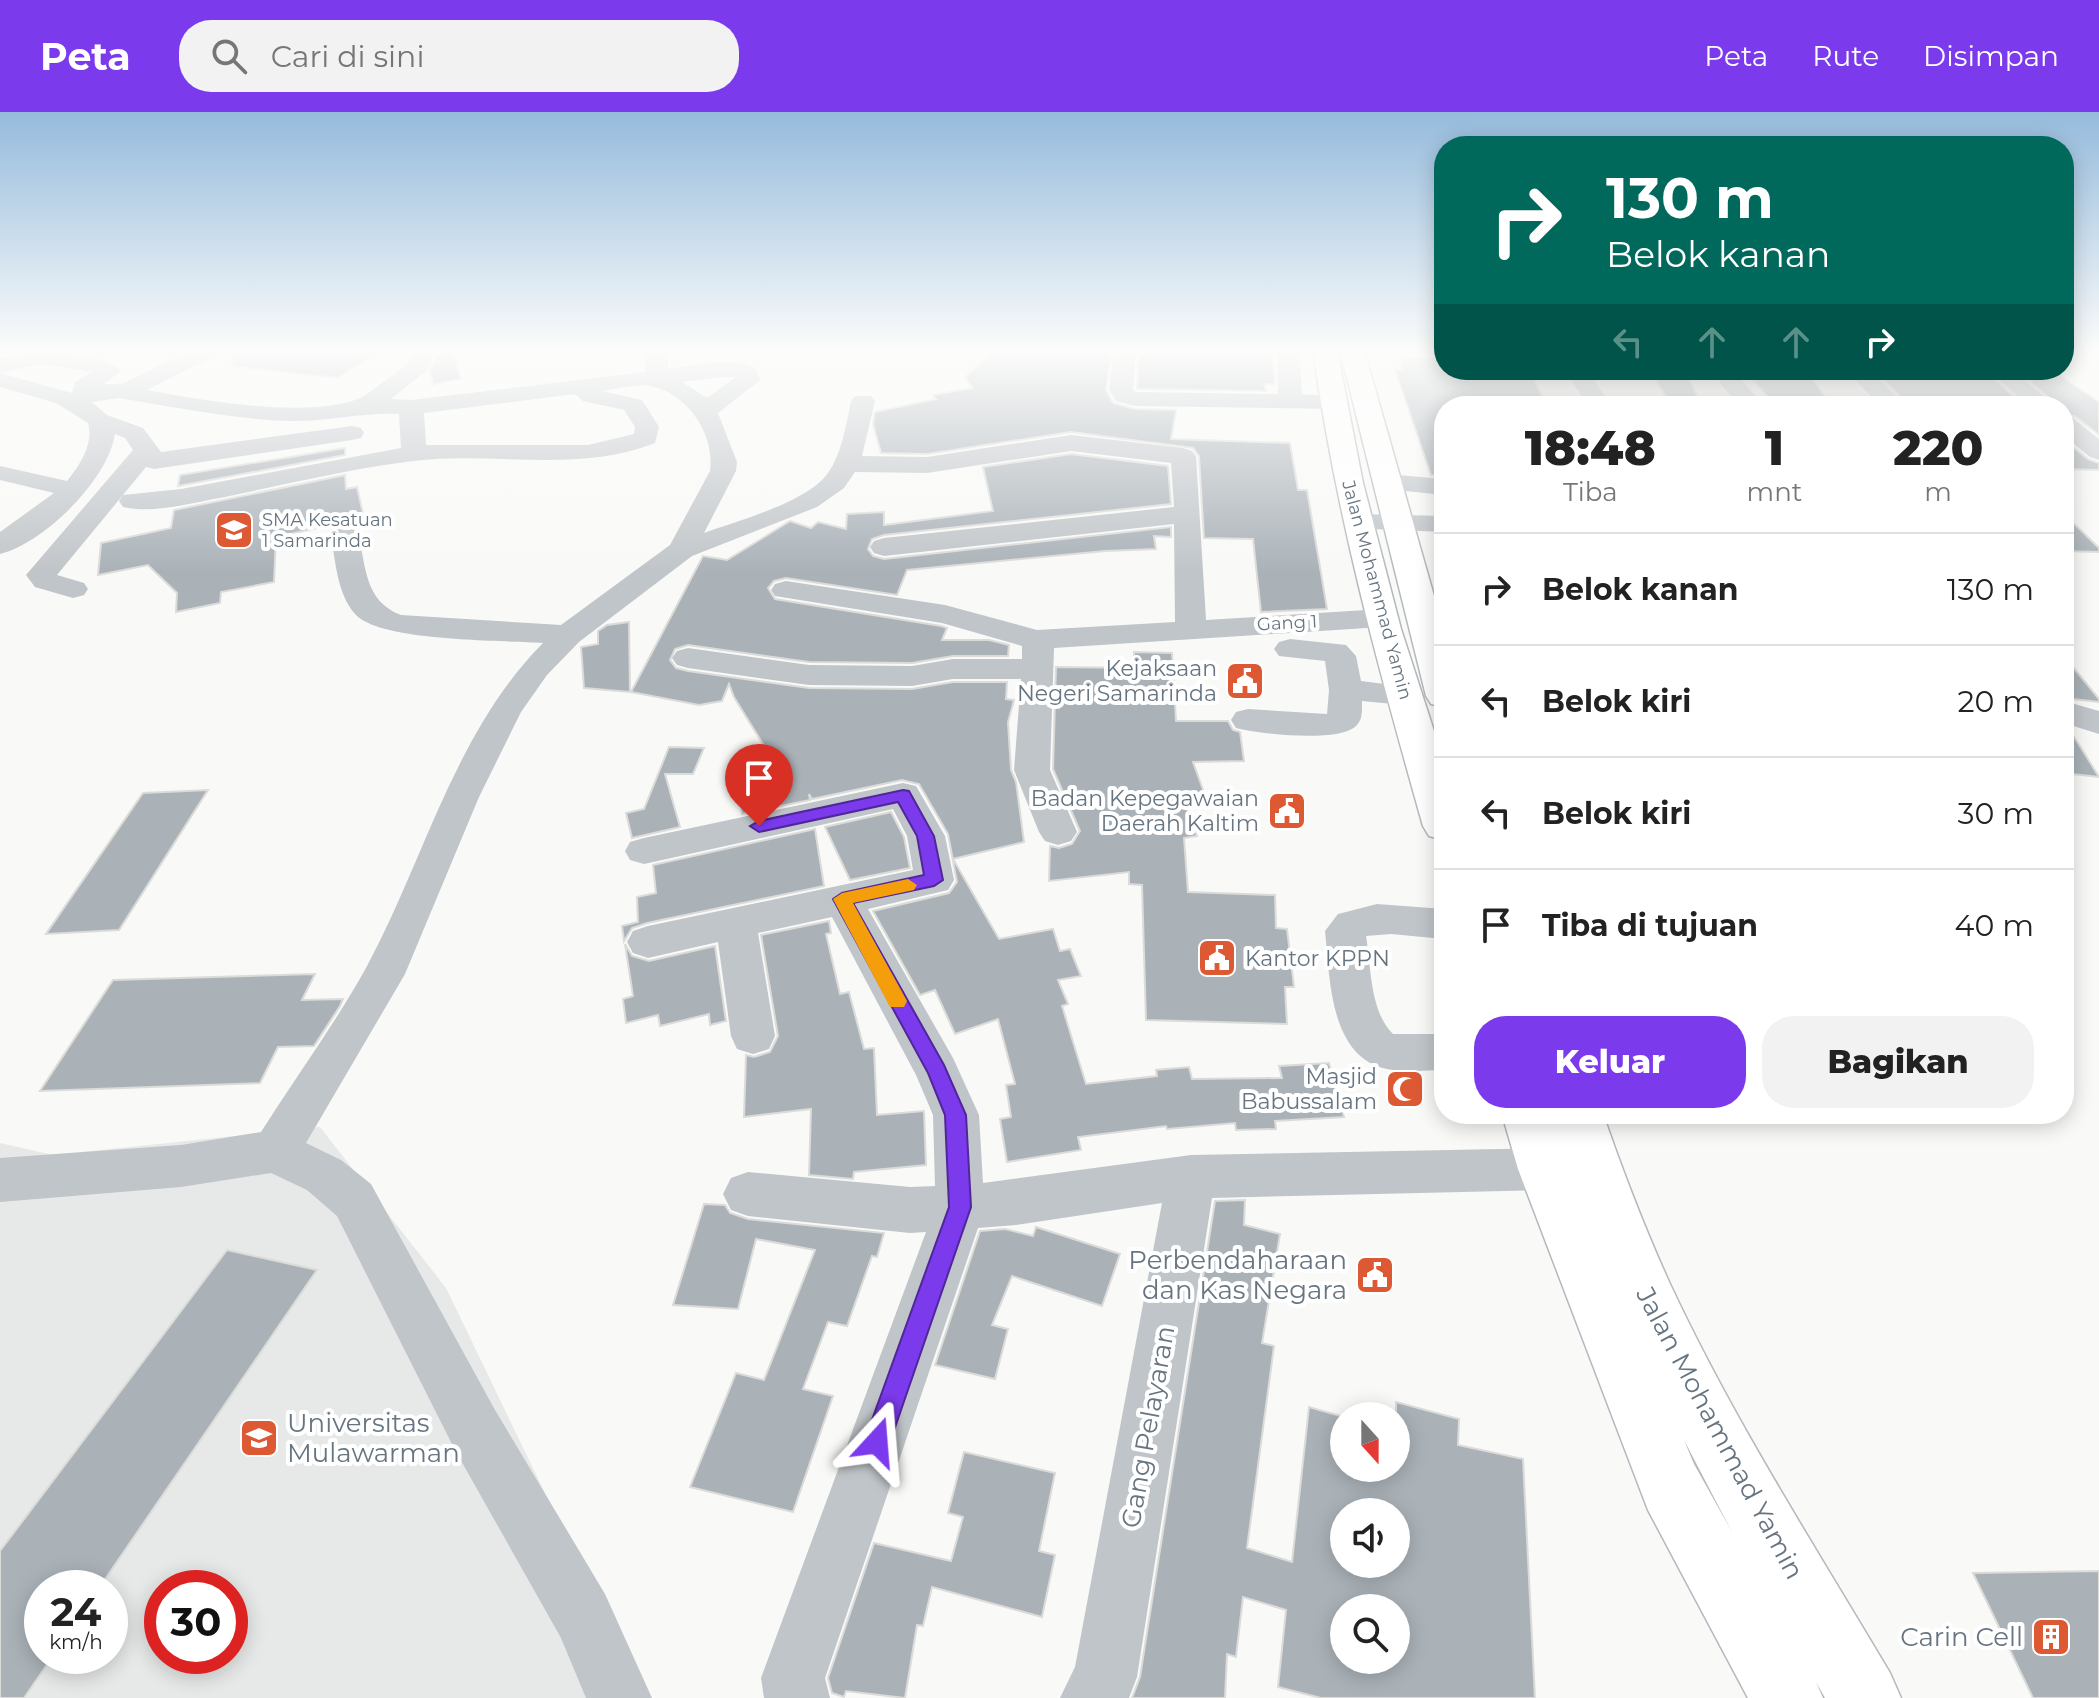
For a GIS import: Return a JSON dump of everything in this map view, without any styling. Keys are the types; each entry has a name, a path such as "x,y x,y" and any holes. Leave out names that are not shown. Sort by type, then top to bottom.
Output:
{"main road":[{"name":"Jalan Mohammad Yamin","path":"1338,424 1382,618 1434,793"},
{"name":"Jalan Mohammad Yamin","path":"1371,424 1434,659"},
{"name":"Jalan Mohammad Yamin","path":"1581,1124 1635,1272 1679,1367 1734,1472 1865,1698"},
{"name":"Jalan Mohammad Yamin","path":"1536,1142 1671,1487 1787,1698"}],"street":[{"path":"0,545 85,477 99,452 103,431 100,424"},
{"path":"110,424 134,433 151,456"},
{"path":"73,589 45,581 41,575 95,514 124,474 151,456 359,424"},
{"path":"412,424 414,453"},
{"path":"151,456 127,512 181,497 414,453 486,451 570,454 631,445 646,438 645,424"},
{"path":"682,550 723,471 724,462 712,424"},
{"path":"275,1151 384,974 461,797 505,710 536,668 568,635 682,550 813,499 833,485 845,464 860,424"},
{"path":"2074,431 2099,452"},
{"path":"845,464 927,465 1071,443 1183,456 1191,630"},
{"path":"5,473 72,490"},
{"path":"1386,482 1434,486"},
{"path":"884,547 1188,514"},
{"path":"1358,522 1434,524"},
{"path":"344,532 360,595 366,608 377,617 396,624 568,635"},
{"path":"786,590 945,614 1037,655 1032,770 1058,832"},
{"name":"Gang 1","path":"688,658 781,673 912,676 1191,630 1382,618"},
{"path":"1248,720 1333,725 1344,719 1346,690 1340,656 1335,652 1290,649"},
{"path":"1346,690 1404,695"},
{"path":"2074,714 2099,723"},
{"path":"644,851 903,795 926,836 934,880 648,942"},
{"path":"797,1698 793,1678 960,1207 956,1115 937,1071 842,899"},
{"path":"1434,923 1368,919 1351,923 1345,931 1361,1027 1370,1043 1384,1051 1434,1052"},
{"path":"736,923 753,1036"},
{"path":"748,1194 910,1210 960,1207 1016,1203 1191,1177 1536,1142"},
{"path":"0,1180 181,1166 275,1151 324,1175 354,1200 475,1430 583,1616 619,1698"},
{"name":"Gang Pelayaran","path":"1099,1688 1191,1177"}],"shaded area":[{"name":"Universitas Mulawarman","path":"320,1127 446,1288 644,1698 0,1698 0,1143 53,1155"}],"building":[{"path":"873,424 1174,424 1171,439 1290,443 1298,490 1307,490 1327,609 1261,612 1253,539 1204,538 1199,456 1193,448 1071,432 927,454 881,453"},
{"path":"1414,424 1434,424 1434,475 1431,475"},
{"path":"2085,424 2099,424 2099,435"},
{"path":"345,448 345,455 178,486 180,475"},
{"path":"2074,448 2099,463 2099,470 2074,469"},
{"path":"1071,454 1168,466 1171,504 884,535 872,539 868,549 873,556 884,559 1171,527 1171,537 1154,536 1156,549 907,570 897,595 786,578 774,581 768,588 775,599 941,626 947,628 942,640 989,640 1009,645 1008,656 953,656 912,663 809,662 688,645 675,649 670,660 676,668 688,671 809,688 912,689 953,682 1007,682 1006,699 1014,700 1008,722 1011,770 1016,782 1024,842 953,859 999,939 1053,929 1060,951 1070,949 1081,976 1058,980 1068,1004 1062,1006 1086,1084 1157,1076 1156,1070 1189,1067 1192,1079 1282,1078 1279,1066 1329,1063 1344,1117 1275,1121 1276,1129 1236,1130 1235,1123 1167,1129 1166,1126 1078,1137 1081,1150 1007,1162 1000,1119 1011,1117 1006,1085 1015,1084 998,1019 955,1034 935,990 920,995 873,911 949,893 957,882 948,834 919,784 902,780 812,799 809,794 810,800 742,814 740,796 765,792 751,749 766,749 729,684 722,701 699,705 631,692 703,556 727,560 790,521 811,528 818,522 846,529 847,514 884,512 884,525 993,511 983,467"},
{"path":"345,475 346,489 357,487 364,518 276,537 274,582 221,592 220,603 176,612 177,593 148,565 98,575 101,543 171,528 174,510"},
{"path":"2074,524 2099,548 2099,552 2074,551"},
{"path":"629,622 630,692 584,688 581,647 598,644 598,631 607,625"},
{"path":"1134,652 1172,653 1176,721 1228,721 1233,730 1240,732 1244,761 1193,762 1206,798 1183,800 1197,836 1184,838 1188,892 1275,895 1276,928 1287,929 1294,987 1285,987 1287,1024 1146,1020 1142,885 1129,884 1129,872 1049,881 1050,846 1059,848 1072,844 1080,831 1053,769 1056,667 1134,668"},
{"path":"2074,668 2099,699 2099,702 2074,699"},
{"path":"2074,737 2099,777 2074,774"},
{"path":"669,747 704,748 693,774 665,774 680,827 632,838 626,813 644,809"},
{"path":"208,790 119,930 46,934 143,793"},
{"path":"891,812 904,837 910,868 850,880 825,827"},
{"path":"815,829 824,886 647,923 632,928 624,941 622,926 638,922 637,897 656,893 653,865"},
{"path":"829,921 831,933 826,934 840,994 849,992 864,1049 874,1048 877,1115 924,1111 926,1165 854,1172 853,1179 809,1175 811,1109 744,1117 746,1055 754,1057 770,1052 778,1036 761,935"},
{"path":"625,944 632,956 649,961 715,946 726,1021 710,1025 709,1014 660,1026 658,1015 626,1023 623,999 633,996"},
{"path":"315,974 302,1000 343,999 340,1006 314,1046 278,1047 260,1083 40,1091 113,980"},
{"path":"1245,1200 1244,1225 1280,1234 1262,1343 1274,1346 1247,1548 1292,1562 1309,1407 1330,1413 1330,1482 1410,1482 1410,1406 1459,1419 1458,1445 1523,1459 1535,1698 1321,1698 1278,1687 1286,1610 1243,1597 1236,1657 1227,1654 1225,1698 1132,1698 1140,1677 1215,1201"},
{"path":"704,1204 725,1205 730,1213 748,1219 884,1233 877,1257 872,1256 847,1326 828,1322 803,1389 833,1396 793,1512 690,1487 736,1373 764,1380 815,1250 756,1239 738,1309 673,1305"},
{"path":"1036,1227 1120,1254 1102,1306 1012,1276 992,1325 1008,1329 995,1379 935,1365 980,1231 1005,1229 1033,1236"},
{"path":"227,1250 317,1270 111,1570 24,1570 24,1674 41,1674 24,1698 0,1698 0,1551"},
{"path":"964,1452 1055,1473 1039,1551 1055,1555 1042,1617 932,1587 923,1626 917,1625 905,1698 846,1691 844,1697 832,1693 828,1678 874,1543 951,1561 963,1517 948,1513"},
{"name":"Carin Cell","path":"2099,1571 2099,1698 2033,1698 1973,1573"}],"slow traffic":[{"path":"897,1001 842,899 908,885"}],"place":[{"name":"SMA Kesatuan 1 Samarinda","path":"234,530"},
{"name":"Kejaksaan Negeri Samarinda","path":"1245,681"},
{"name":"Badan Kepegawaian Daerah Kaltim","path":"1287,811"},
{"name":"Kantor KPPN","path":"1217,958"},
{"name":"Masjid Babussalam","path":"1405,1089"},
{"name":"Perbendaharaan dan Kas Negara","path":"1375,1275"},
{"name":"Universitas Mulawarman","path":"259,1438"},
{"name":"Carin Cell","path":"2051,1637"}],"route":[{"path":"759,826 903,795 926,836 934,880 842,899 937,1071 956,1115 960,1207 877,1442"}]}
